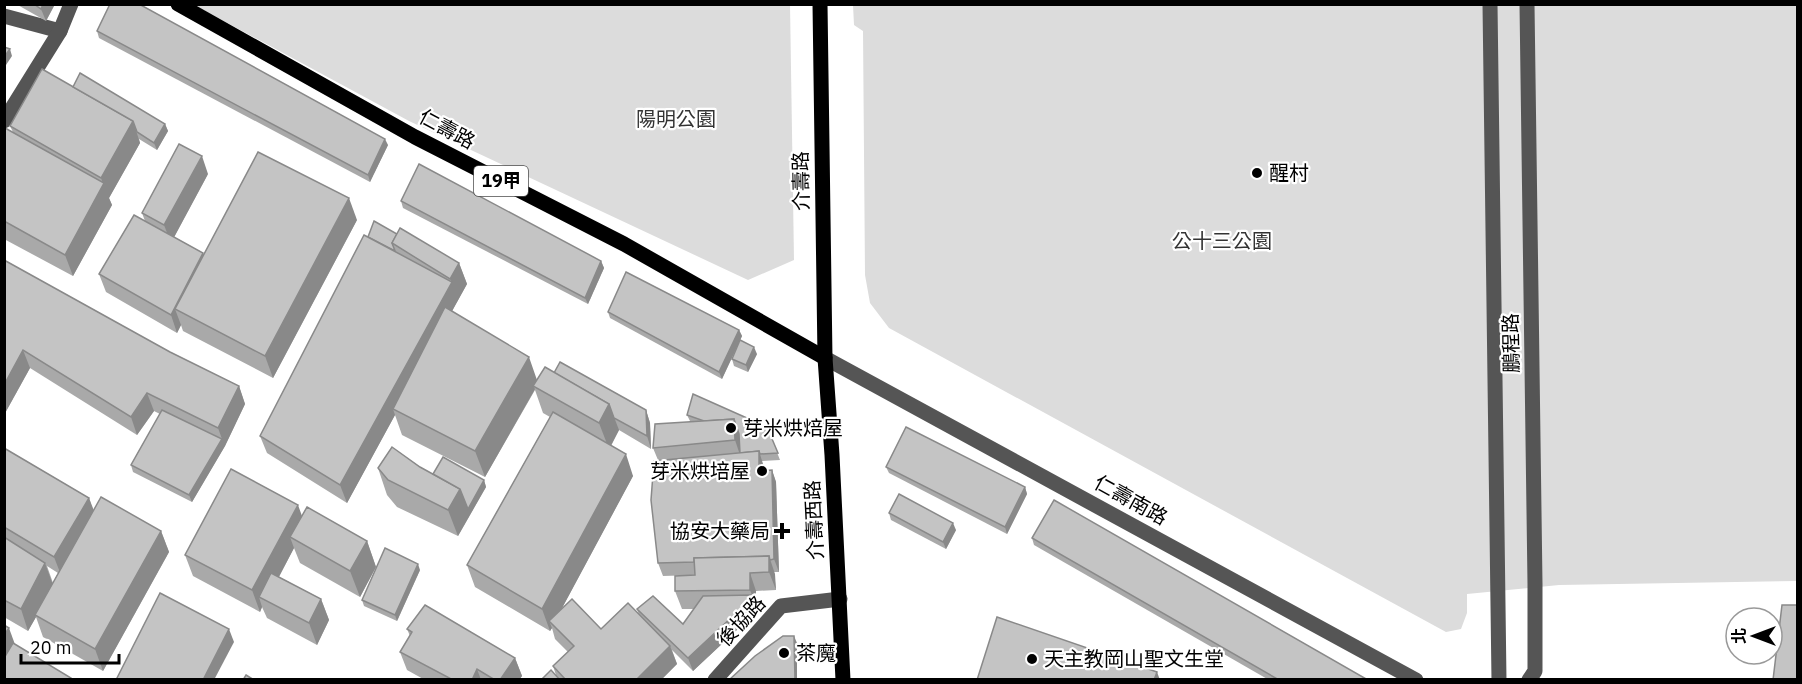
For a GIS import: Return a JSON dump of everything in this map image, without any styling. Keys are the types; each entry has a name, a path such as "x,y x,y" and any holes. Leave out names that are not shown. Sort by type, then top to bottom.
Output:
{"main road":[{"name":"仁壽路","path":"178,4 415,137 624,244 825,358"},
{"name":"介壽路","path":"820,4 825,358"},
{"name":"介壽西路","path":"825,358 843,680"}],"street":[{"path":"4,121 60,31 71,4"},
{"name":"鵬程路","path":"1490,4 1499,680"},
{"name":"鵬程路","path":"1527,4 1535,584 1535,671 1529,680"},
{"path":"4,16 60,31"},
{"name":"仁壽南路","path":"825,358 1416,680"},
{"name":"後協路","path":"715,680 781,606 840,599"}],"green space":[{"name":"陽明公園","path":"194,5 790,5 794,260 748,280 409,121"},
{"name":"公十三公園","path":"853,5 1797,5 1797,581 1559,585 1467,594 1467,613 1461,629 1446,632 889,328 870,303 865,275 863,31 854,25"}],"building":[{"path":"110,4 139,4 385,139 368,175 97,31"},
{"path":"4,47 10,49 4,57"},
{"path":"42,69 133,121 101,178 10,126"},
{"path":"80,73 165,124 154,143 137,132 133,121 73,87"},
{"path":"5,128 104,183 65,255 4,221"},
{"path":"179,144 202,156 164,225 142,213"},
{"path":"258,152 349,198 265,356 175,309"},
{"path":"419,164 601,261 585,298 401,201"},
{"path":"134,215 203,253 171,315 99,274"},
{"path":"374,221 397,234 392,243 395,251 368,237"},
{"path":"400,228 459,263 450,279 392,243"},
{"path":"364,235 452,282 340,485 260,436"},
{"path":"4,260 170,352 239,386 218,428 147,393 131,417 23,350 4,385"},
{"path":"626,272 739,330 719,372 608,312"},
{"path":"445,307 529,357 475,451 393,409"},
{"path":"740,340 754,347 746,365 732,359"},
{"path":"560,362 646,410 647,436 614,418 609,404 554,373"},
{"path":"545,367 609,404 599,423 533,386"},
{"name":"芽米烘焙屋","path":"693,394 767,427 778,453 760,454 759,451 740,453 739,434 734,419 704,421 687,415"},
{"path":"162,410 222,439 189,495 131,465"},
{"path":"553,412 626,454 542,609 467,565"},
{"path":"734,419 735,440 653,448 655,424"},
{"path":"906,427 1025,487 1005,527 886,467"},
{"path":"392,447 420,467 460,489 448,510 388,480 378,468"},
{"path":"4,448 89,498 54,557 4,527"},
{"path":"759,451 759,471 772,470 774,559 770,560 769,556 694,558 694,562 658,563 651,500 654,461"},
{"path":"443,457 484,480 468,509 460,489 433,474"},
{"path":"231,469 298,505 252,590 185,555"},
{"path":"899,494 953,523 943,542 889,513"},
{"path":"101,497 161,531 95,649 35,615"},
{"path":"1054,500 1368,680 1279,680 1032,538"},
{"path":"307,507 367,541 350,571 290,537"},
{"path":"4,537 45,563 21,609 4,600"},
{"path":"385,548 418,564 395,615 362,600"},
{"path":"769,556 769,572 750,573 750,590 675,591 675,576 695,575 694,558"},
{"path":"271,573 321,599 309,623 259,597"},
{"path":"160,593 229,629 203,680 116,680"},
{"path":"752,595 750,600 688,658 637,609 653,596 683,624 703,596"},
{"path":"572,599 601,629 628,603 670,646 636,680 566,680 553,666 574,646 549,621"},
{"path":"425,605 515,658 500,680 495,680 477,669 472,680 453,680 400,652 412,632 407,629"},
{"path":"1797,605 1797,680 1773,680 1775,666 1784,666 1784,606 1782,606"},
{"path":"997,617 1157,672 1154,680 977,680"},
{"path":"4,625 9,628 4,635"},
{"name":"茶魔","path":"783,636 794,636 795,680 729,680 755,656"},
{"path":"13,643 71,678 70,680 4,680 4,658"},
{"path":"551,670 560,680 541,680"},
{"path":"246,675 254,680 243,680"}],"place":[{"name":"醒村","path":"1257,173"},
{"name":"芽米烘焙屋","path":"731,428"},
{"name":"芽米烘培屋","path":"762,471"},
{"name":"協安大藥局","path":"782,531"},
{"name":"茶魔","path":"784,653"},
{"name":"天主教岡山聖文生堂","path":"1032,659"}]}
